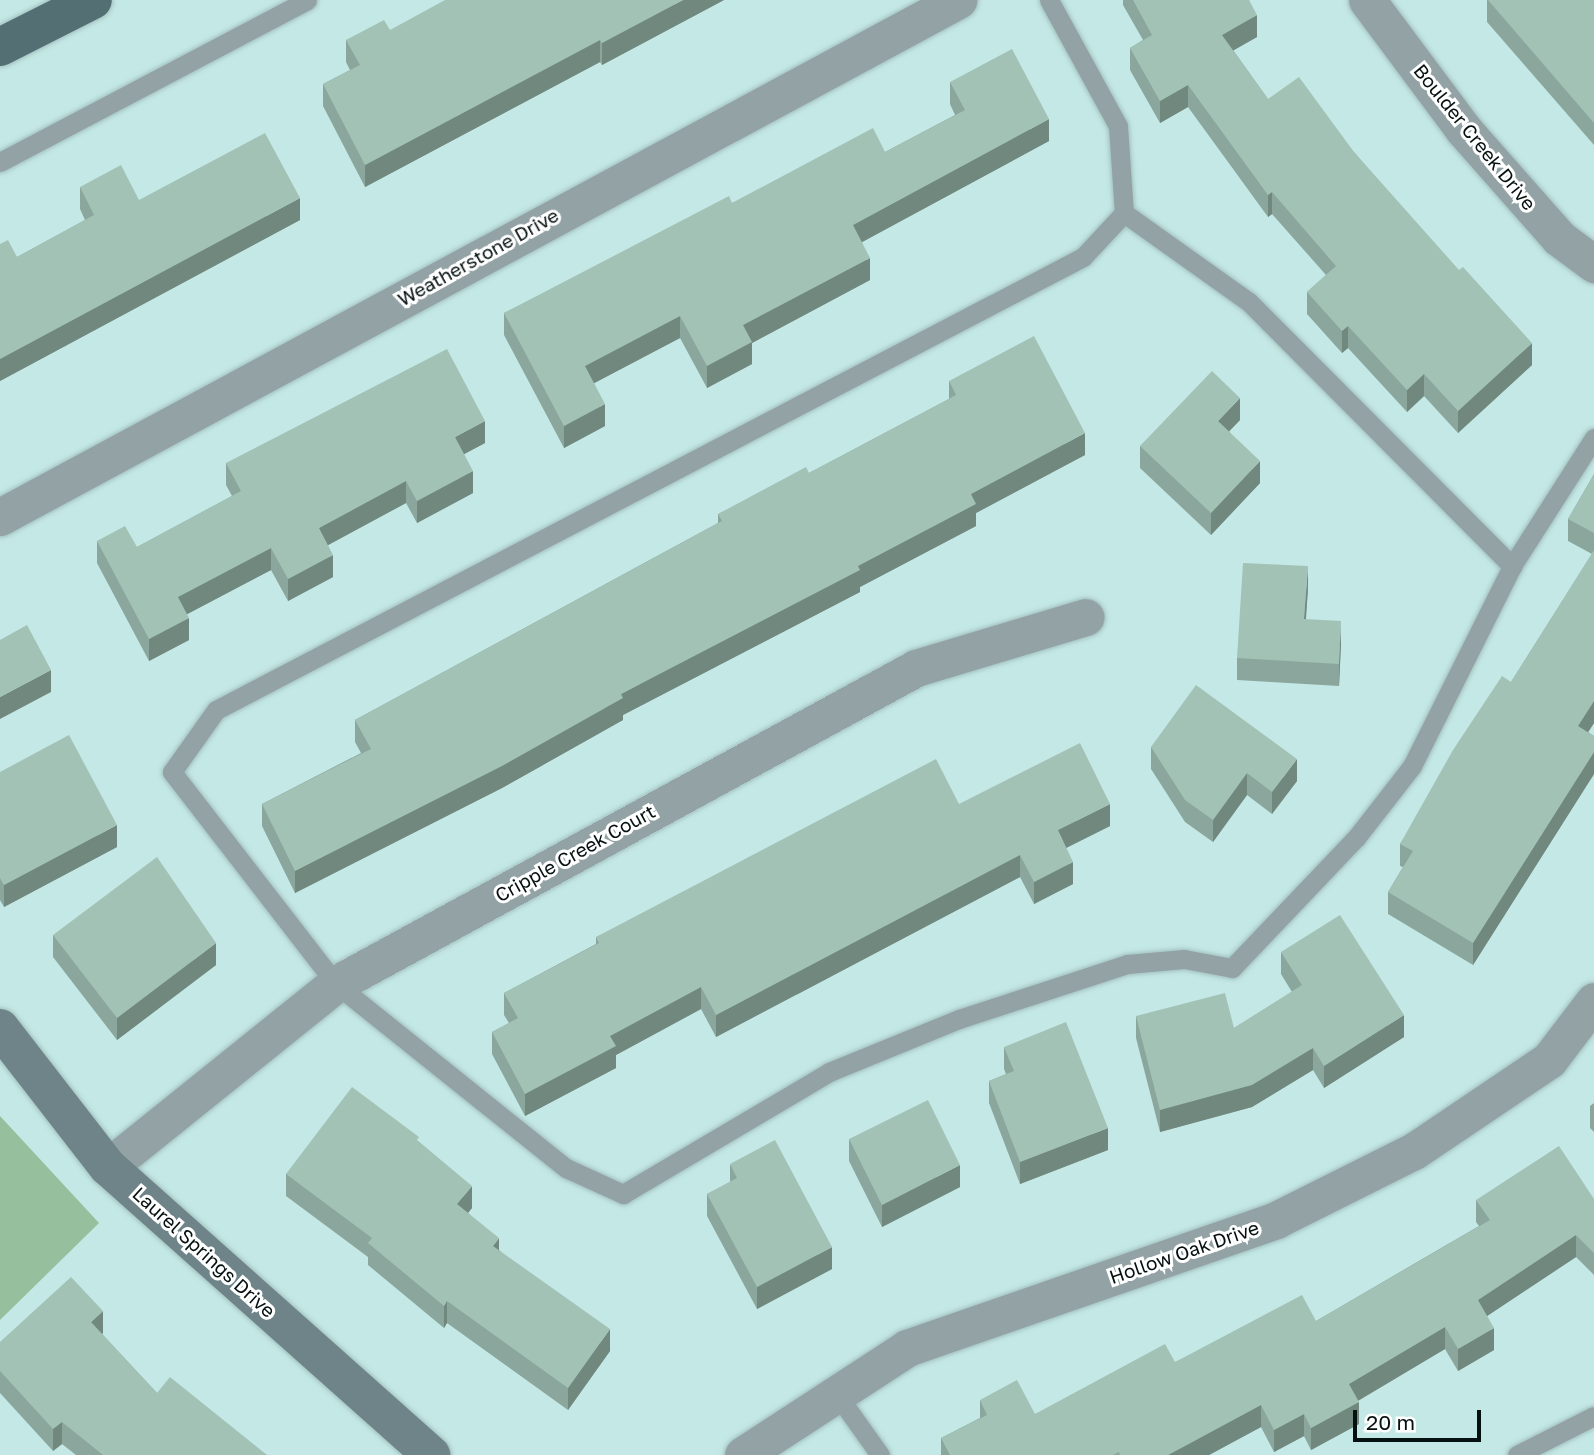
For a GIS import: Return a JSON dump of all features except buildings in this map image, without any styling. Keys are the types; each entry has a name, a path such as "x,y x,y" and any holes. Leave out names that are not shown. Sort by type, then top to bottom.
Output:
{"main road":[{"path":"0,47 93,0"}],"street":[{"name":"Weatherstone Drive","path":"0,517 958,0"},
{"name":"Boulder Creek Drive","path":"1367,0 1463,129 1559,238 1594,264"},
{"name":"Cripple Creek Court","path":"108,1167 336,984 916,668 1086,617"},
{"name":"Hollow Oak Drive","path":"743,1455 907,1348 1276,1220 1414,1151 1549,1060 1594,1001"},
{"name":"Laurel Springs Drive","path":"0,1028 108,1167 431,1455"}],"lane":[{"path":"0,162 307,0"},
{"path":"1049,0 1118,127 1124,213 1083,257 216,710 172,772 336,984 566,1168 623,1194 829,1072 959,1019 1127,964 1184,960 1232,968 1356,838 1412,766 1512,566 1594,438"},
{"path":"1124,213 1249,302 1512,566"},
{"path":"836,1393 880,1455"},
{"path":"1517,1455 1594,1416"}],"green space":[{"path":"0,1116 99,1223 0,1320"}]}
